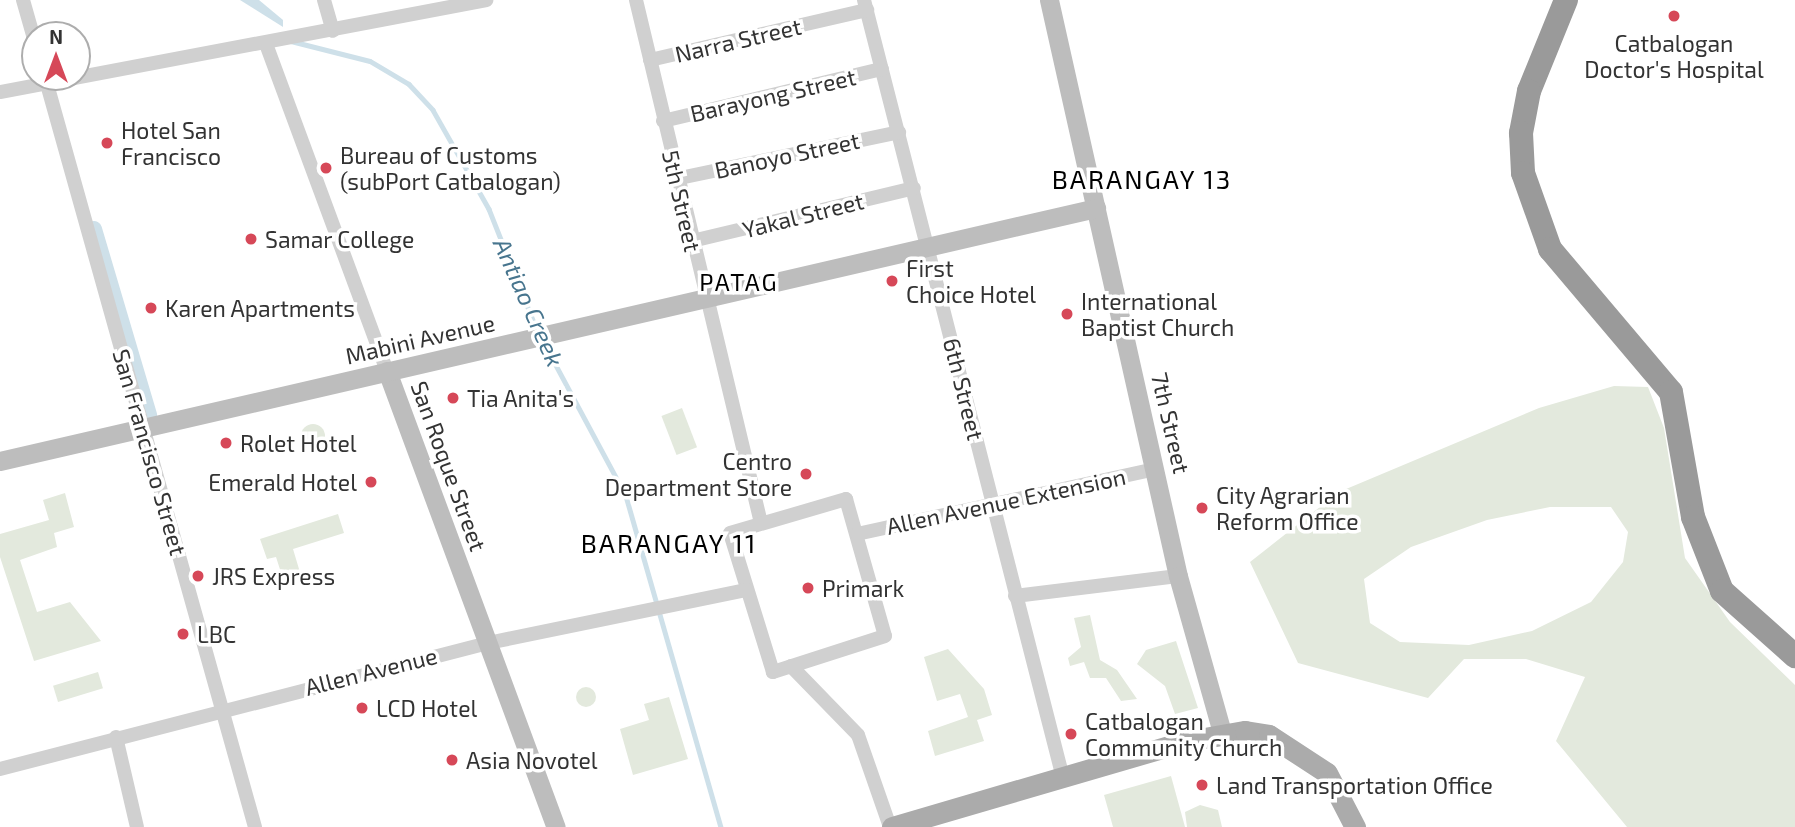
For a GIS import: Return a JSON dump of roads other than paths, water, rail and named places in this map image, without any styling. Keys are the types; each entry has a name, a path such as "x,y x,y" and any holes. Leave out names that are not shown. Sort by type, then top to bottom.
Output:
{"highway":[{"path":"1566,0 1529,91 1521,133 1522,173 1550,249 1671,392 1693,517 1722,591 1795,656"}],"main road":[{"path":"891,827 1222,733 1269,735 1327,774 1355,827"}],"street":[{"path":"23,0 29,21"},
{"path":"324,0 332,31"},
{"path":"91,75 273,43 486,0"},
{"name":"5th Street","path":"636,0 675,179 692,241 703,300 761,523"},
{"name":"7th Street","path":"1049,0 1178,576 1222,733"},
{"name":"Narra Street","path":"650,60 866,5"},
{"name":"6th Street","path":"866,5 1063,778"},
{"name":"San Roque Street","path":"273,43 387,372 556,827"},
{"name":"Barayong Street","path":"663,121 883,69"},
{"path":"0,92 21,87"},
{"name":"San Francisco Street","path":"52,91 143,428 256,827"},
{"name":"Banoyo Street","path":"675,179 899,132"},
{"name":"Yakal Street","path":"692,241 914,188"},
{"name":"Mabini Avenue","path":"0,461 1096,208"},
{"name":"Allen Avenue Extension","path":"857,534 992,502 1156,469"},
{"path":"846,499 857,534 885,636 773,672 730,533 846,499"},
{"path":"1015,596 1178,576"},
{"name":"Allen Avenue","path":"0,769 222,707 488,643 671,608 747,590"},
{"path":"791,666 858,735 891,827"},
{"path":"116,737 138,827"}],"waterway":[{"name":"Antiao Creek","path":"291,41 370,61 409,84 433,110 489,209 537,330"},
{"path":"94,229 149,415"},
{"name":"Antiao Creek","path":"543,341 626,496 721,827"}],"place":[{"name":"Catbalogan Doctor's Hospital","path":"1674,16"},
{"name":"Hotel San Francisco","path":"107,143"},
{"name":"Bureau of Customs (subPort Catbalogan)","path":"326,168"},
{"name":"Samar College","path":"251,239"},
{"name":"First Choice Hotel","path":"892,281"},
{"name":"Karen Apartments","path":"151,308"},
{"name":"International Baptist Church","path":"1067,314"},
{"name":"Tia Anita's","path":"453,398"},
{"name":"Rolet Hotel","path":"226,443"},
{"name":"Centro Department Store","path":"806,474"},
{"name":"Emerald Hotel","path":"371,482"},
{"name":"City Agrarian Reform Office","path":"1202,508"},
{"name":"JRS Express","path":"198,576"},
{"name":"Primark","path":"808,588"},
{"name":"LBC","path":"183,634"},
{"name":"LCD Hotel","path":"362,708"},
{"name":"Catbalogan Community Church","path":"1071,734"},
{"name":"Asia Novotel","path":"452,760"},
{"name":"Land Transportation Office","path":"1202,785"}],"district":[{"name":"BARANGAY 13","path":"1142,179"},
{"name":"PATAG","path":"739,282"},
{"name":"BARANGAY 11","path":"669,543"}]}
